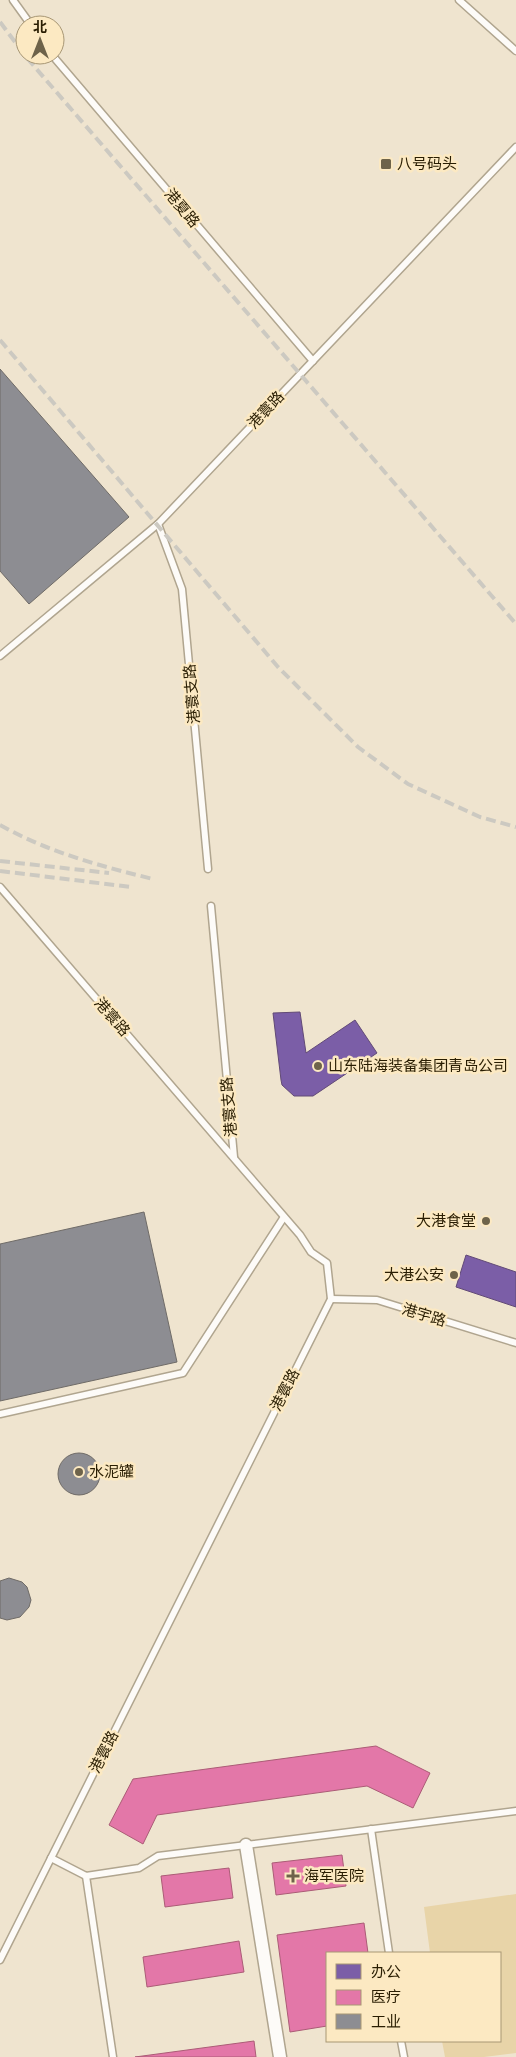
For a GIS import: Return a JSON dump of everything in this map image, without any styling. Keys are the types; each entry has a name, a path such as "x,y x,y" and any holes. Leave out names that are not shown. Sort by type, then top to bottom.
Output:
{"street":[{"path":"246,1845 280,2057"}],"lane":[{"path":"13,0 24,15"},
{"path":"459,0 516,51"},
{"name":"港夏路","path":"61,65 313,361"},
{"name":"港寰路","path":"0,656 158,524 516,147"},
{"name":"港寰支路","path":"158,524 182,589 208,869"},
{"name":"港寰路","path":"0,887 300,1235 311,1252 326,1264 331,1299 0,1960"},
{"name":"港寰支路","path":"211,906 234,1158"},
{"path":"0,1414 182,1373 284,1217"},
{"name":"港宇路","path":"331,1299 377,1300 516,1343"},
{"path":"51,1858 86,1876 140,1868 158,1856 516,1811"},
{"path":"371,1829 389,1952"},
{"path":"86,1876 113,2057"},
{"path":"402,2042 404,2057"}],"shaded area":[{"path":"516,1894 516,2053 484,2057 445,2057 442,2042 501,2042 501,1952 430,1952 424,1907"}],"building: 办公":[{"name":"山东陆海装备集团青岛公司","path":"300,1012 306,1053 355,1020 377,1053 313,1096 294,1096 282,1085 273,1013"},
{"path":"466,1255 516,1272 516,1307 456,1287"}],"building: 医疗":[{"path":"376,1746 430,1773 413,1808 367,1786 157,1815 143,1844 109,1825 133,1779"},
{"path":"342,1855 346,1886 276,1895 272,1863"},
{"path":"229,1868 233,1898 165,1907 161,1876"},
{"path":"364,1923 368,1952 326,1952 326,2026 290,2032 277,1935"},
{"path":"239,1941 244,1972 147,1987 143,1957"},
{"path":"254,2041 256,2057 135,2057"}],"building: 工业":[{"path":"0,369 129,517 29,604 0,571"},
{"path":"144,1212 177,1362 0,1401 0,1244"},
{"name":"水泥罐","path":"79,1453 94,1459 100,1474 94,1489 79,1495 64,1489 58,1474 64,1459"},
{"path":"9,1578 22,1582 27,1587 31,1600 29,1607 20,1617 7,1620 0,1618 0,1581"}],"railway":[{"path":"0,22 27,58 516,624"},
{"path":"0,340 278,667 358,747 408,784 480,817 516,827"},
{"path":"0,825 56,851 153,879"},
{"path":"0,861 109,873"},
{"path":"0,871 131,887"}],"place":[{"name":"八号码头","path":"386,164"},
{"name":"山东陆海装备集团青岛公司","path":"318,1066"},
{"name":"大港食堂","path":"486,1221"},
{"name":"大港公安","path":"454,1275"},
{"name":"水泥罐","path":"79,1472"},
{"name":"海军医院","path":"293,1876"}]}
